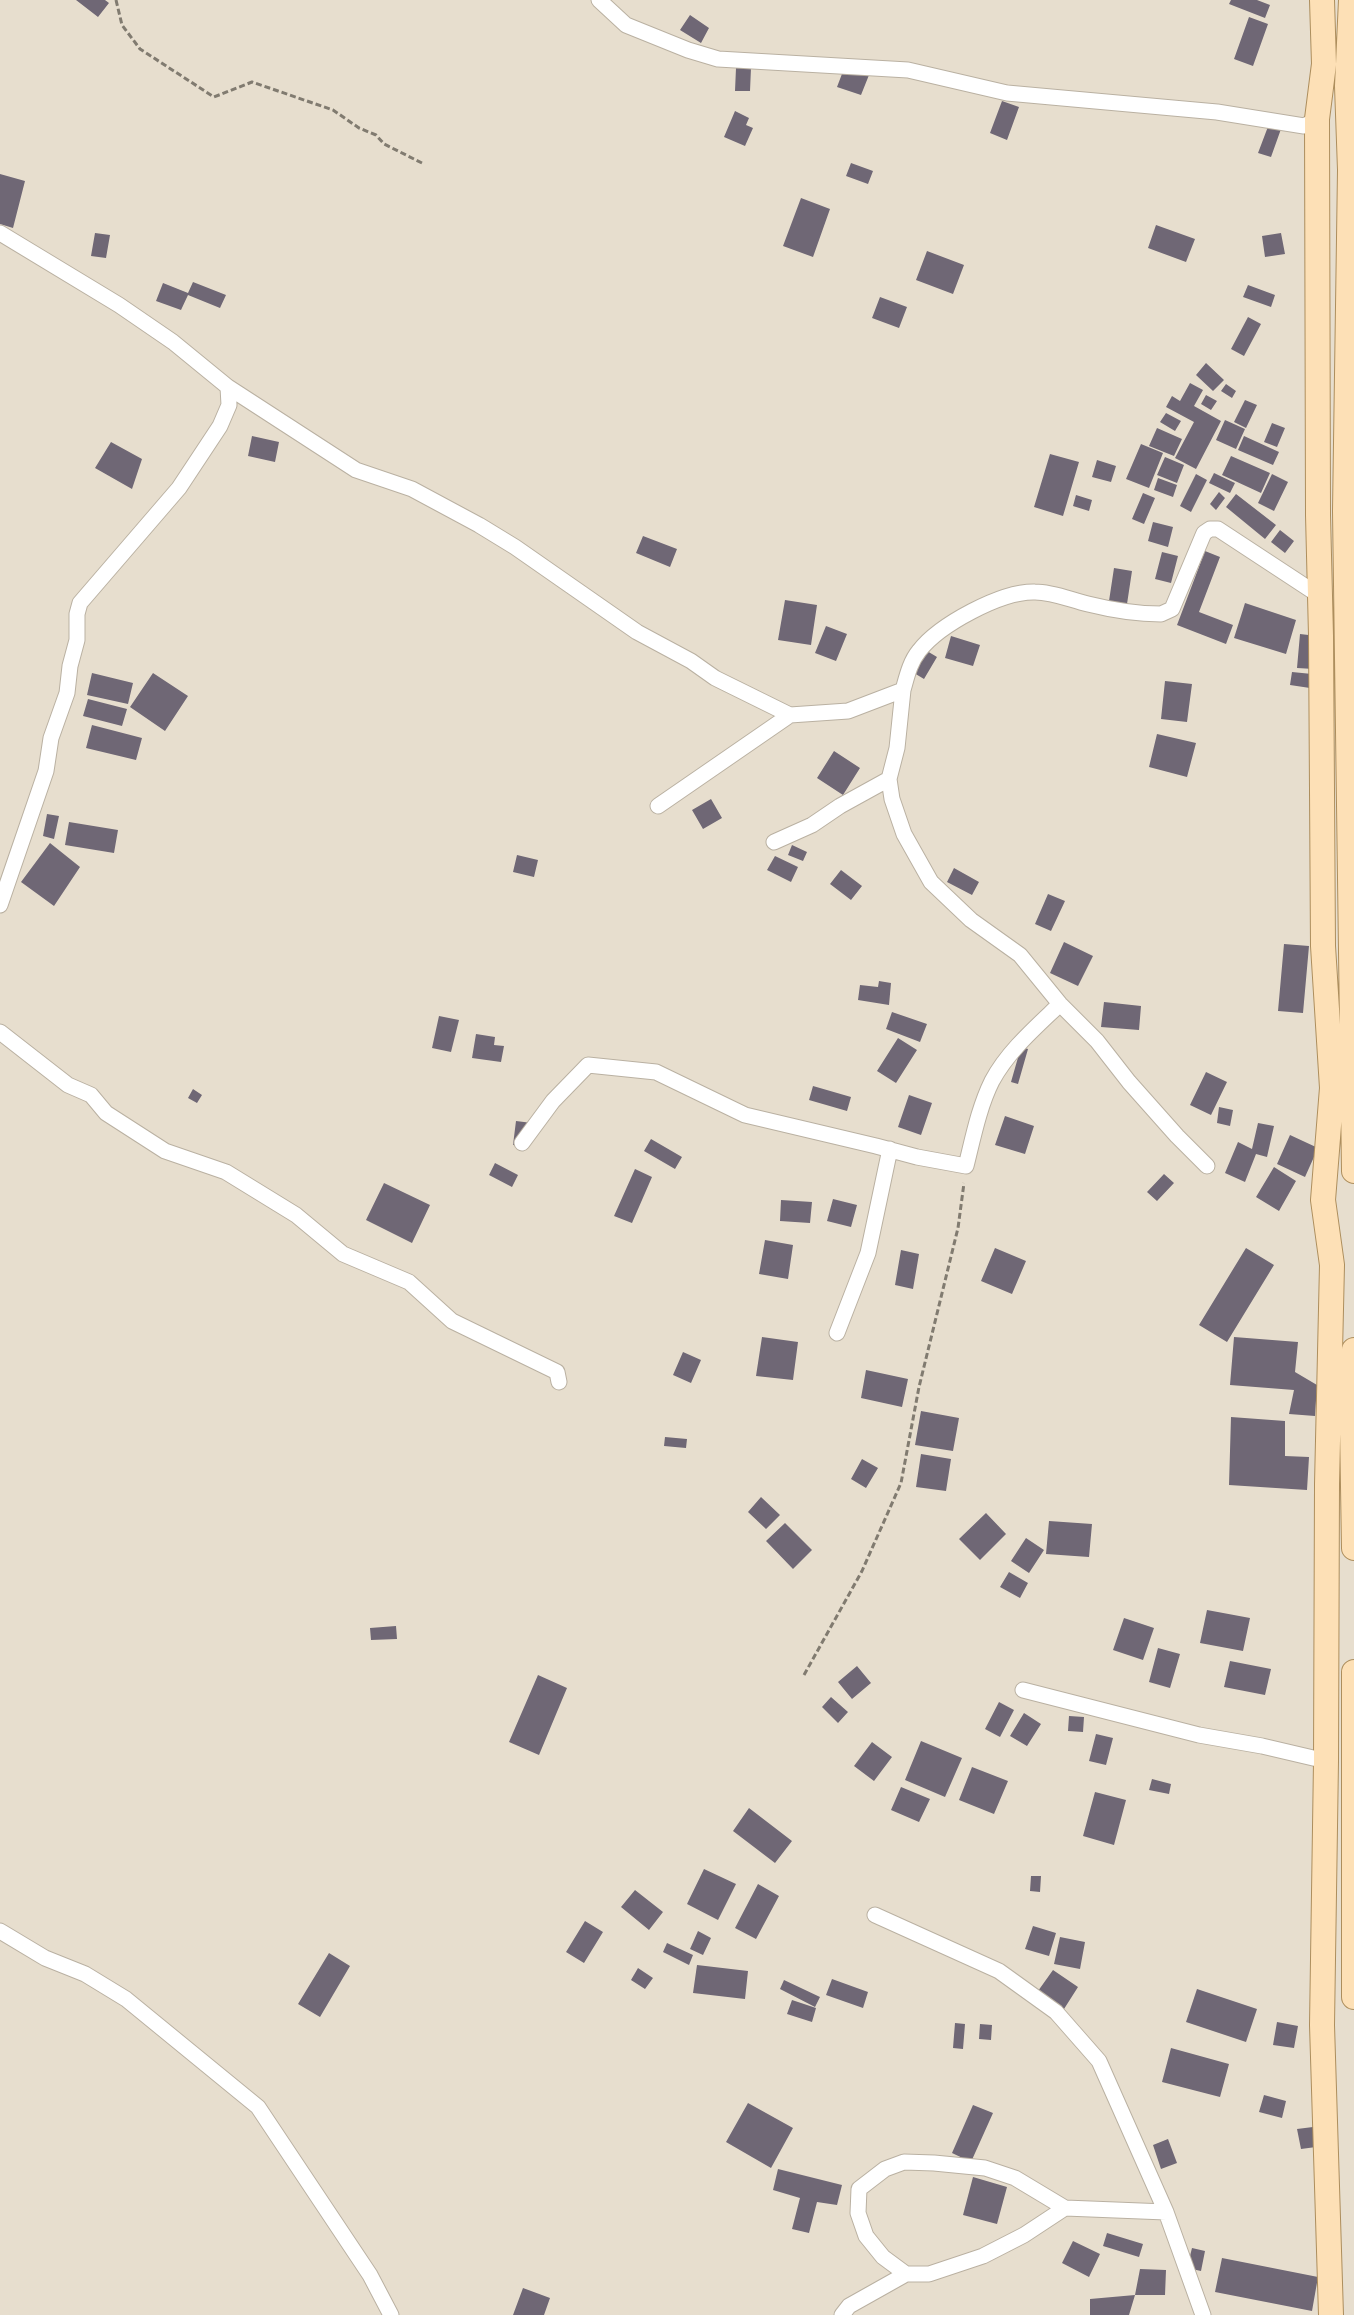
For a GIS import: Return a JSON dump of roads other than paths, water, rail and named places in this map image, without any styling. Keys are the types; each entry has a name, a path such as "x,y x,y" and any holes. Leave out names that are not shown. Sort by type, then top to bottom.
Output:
{"main road":[{"path":"1322,0 1324,64 1317,119 1317,515 1320,596 1323,946 1332,1088 1323,1200 1332,1265 1327,1484 1322,2025 1331,2315"},
{"path":"1351,0 1347,86 1350,170 1349,510 1354,1171"},
{"path":"1354,1350 1352,1425 1354,1548"},
{"path":"1354,1672 1354,1997"}],"street":[{"path":"599,0 626,25 688,50 718,59 908,70 1007,93 1217,112 1304,126 1317,119"},
{"path":"0,233 119,305 173,342 228,387 356,470 412,489 479,525 515,547 637,632 691,661 715,678 790,715 848,711 903,690"},
{"path":"0,905 46,771 51,738 67,693 70,666 77,640 77,614 80,603 179,488 220,426 229,405 228,387"},
{"path":"1207,1166 1129,1082 1097,1041 1060,1004 1020,955 970,920 931,882 904,834 892,799 889,779 897,748 903,690 908,670 918,652 937,632 957,620 1018,592 1038,592 1092,605 1148,614 1161,614 1172,609 1204,533 1210,529 1218,529 1320,596"},
{"path":"658,806 790,715"},
{"path":"774,842 812,825 840,806 889,779"},
{"path":"522,1143 553,1101 588,1065 656,1072 745,1115 917,1157 966,1166 976,1126 992,1081 1011,1054 1060,1004"},
{"path":"0,1032 68,1085 91,1095 106,1113 165,1151 226,1172 296,1215 343,1254 409,1282 452,1322 557,1372 559,1382"},
{"path":"837,1333 868,1253 890,1149"},
{"path":"1023,1690 1199,1735 1262,1746 1326,1761"},
{"path":"874,1915 999,1971 1056,2012 1099,2061 1166,2212 1203,2315"},
{"path":"0,1931 45,1958 85,1974 126,1999 258,2107 370,2275 391,2315"},
{"path":"906,2274 883,2257 866,2236 858,2213 859,2189 885,2169 904,2162 985,2168 1015,2178 1065,2208 1166,2212"},
{"path":"842,2315 849,2306 906,2274 929,2274 983,2256 1024,2235 1065,2208"}]}
